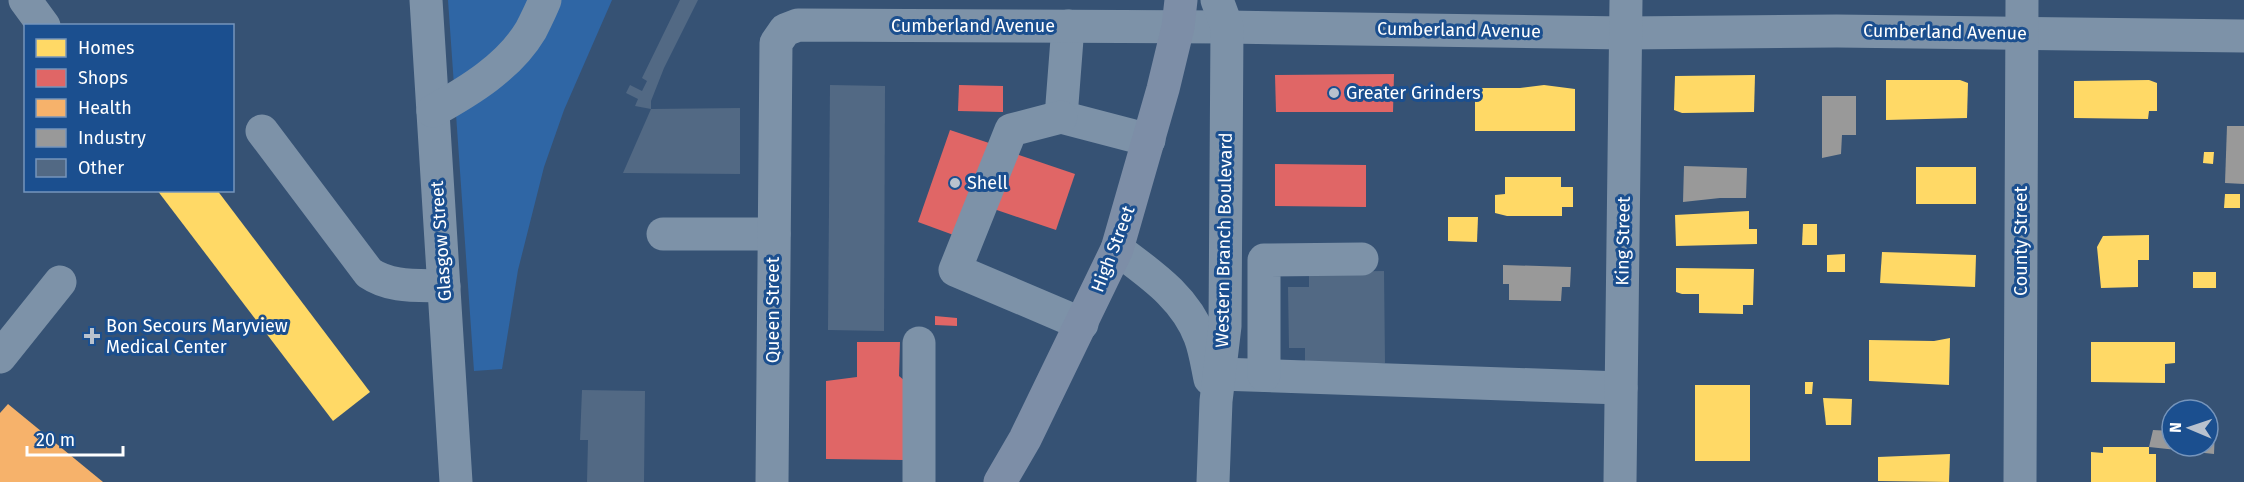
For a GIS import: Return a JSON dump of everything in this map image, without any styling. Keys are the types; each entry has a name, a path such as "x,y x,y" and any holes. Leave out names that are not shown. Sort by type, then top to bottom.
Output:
{"main road":[{"name":"High Street","path":"1000,482 1025,439 1117,249 1149,140 1180,13"}],"street":[{"path":"25,0 43,24"},
{"name":"Glasgow Street","path":"426,0 456,482"},
{"path":"433,111 470,91 502,64 530,32 545,0"},
{"name":"King Street","path":"1620,482 1626,0"},
{"name":"County Street","path":"2020,482 2022,0"},
{"name":"Cumberland Avenue","path":"775,137 776,43 785,30 876,13 1068,26 1180,13 1222,13 1625,33 1837,31 2244,36"},
{"name":"Western Branch Boulevard","path":"1213,482 1217,388 1225,326 1222,13"},
{"path":"1060,117 1068,26"},
{"path":"1082,324 955,270 1011,130 1060,117 1149,140"},
{"path":"262,131 369,273 379,280 399,285 444,286"},
{"name":"Queen Street","path":"772,482 775,137"},
{"path":"663,234 774,234"},
{"path":"1117,249 1168,288 1188,313 1201,338 1217,388 1264,375 1621,388"},
{"path":"1226,260 1362,259"},
{"path":"1264,260 1264,375"},
{"path":"0,357 60,282"},
{"path":"919,343 919,482"}],"shaded area":[{"path":"448,0 612,0 564,110 544,167 518,270 502,369 474,371"}],"building: Homes":[{"path":"1755,75 1754,112 1682,113 1674,110 1675,76"},
{"path":"1886,80 1960,80 1968,83 1967,118 1886,120"},
{"path":"2149,80 2157,83 2157,111 2149,111 2148,119 2074,118 2074,81"},
{"path":"1544,85 1575,89 1575,131 1475,131 1475,88 1520,88"},
{"path":"2204,152 2214,152 2213,164 2203,163"},
{"path":"1916,167 1976,167 1976,204 1916,204"},
{"path":"1505,177 1561,177 1561,187 1573,187 1573,207 1562,207 1562,216 1507,216 1495,213 1495,195 1505,194"},
{"path":"159,192 219,192 370,392 333,421"},
{"path":"2225,194 2240,194 2240,208 2224,208"},
{"path":"1749,211 1749,229 1757,229 1757,244 1676,246 1675,215"},
{"path":"1448,217 1478,217 1477,242 1448,241"},
{"path":"1803,224 1817,224 1817,245 1802,245"},
{"path":"2149,235 2149,260 2138,260 2138,287 2101,288 2097,247 2103,236"},
{"path":"1882,252 1976,255 1975,287 1880,283"},
{"path":"1845,254 1845,272 1827,272 1827,255"},
{"path":"1676,268 1754,269 1753,305 1743,305 1743,314 1699,313 1699,294 1676,292"},
{"path":"2193,272 2216,272 2216,288 2193,288"},
{"path":"1950,338 1949,385 1869,381 1869,340 1934,341"},
{"path":"2091,342 2175,342 2175,363 2165,364 2165,383 2091,382"},
{"path":"1805,382 1813,382 1812,394 1805,394"},
{"path":"1695,385 1750,385 1750,461 1695,461"},
{"path":"1823,398 1852,399 1851,425 1826,425"},
{"path":"2103,447 2149,447 2149,454 2156,454 2156,482 2091,482 2091,452 2103,453"},
{"path":"1950,454 1949,482 1878,481 1878,457"}],"building: Shops":[{"name":"Greater Grinders","path":"1394,74 1393,112 1276,112 1275,75"},
{"path":"959,85 1003,86 1003,112 958,111"},
{"name":"Shell","path":"950,130 992,144 959,237 918,222"},
{"name":"Shell","path":"1007,151 1075,174 1056,230 988,207"},
{"path":"1275,164 1366,165 1366,207 1275,206"},
{"path":"935,316 957,318 957,326 935,325"},
{"path":"857,342 900,342 899,376 905,381 904,460 826,459 826,381 857,377"}],"building: Health":[{"path":"8,404 103,482 0,482 0,413"}],"building: Industry":[{"path":"1822,96 1856,96 1856,135 1842,135 1841,154 1822,158"},
{"path":"2227,126 2244,126 2244,184 2225,183"},
{"path":"1684,166 1747,168 1746,198 1683,202"},
{"path":"1503,265 1571,267 1570,287 1562,287 1561,301 1509,300 1509,284 1503,284"},
{"path":"2153,430 2160,430 2160,448 2149,447"}],"building: Other":[{"path":"680,0 698,0 664,68 651,101 651,109 635,106 638,99 626,93 630,85 642,91 647,81 642,78"},
{"path":"830,85 885,86 884,331 828,330"},
{"path":"740,108 740,174 623,173 651,109"},
{"path":"1384,271 1385,363 1305,364 1305,348 1289,348 1288,287 1309,287 1309,272"},
{"path":"582,390 645,391 644,482 587,482 588,440 580,440"}],"place":[{"name":"Greater Grinders","path":"1334,93"},
{"name":"Shell","path":"955,183"},
{"name":"Bon Secours Maryview Medical Center","path":"92,336"}]}
